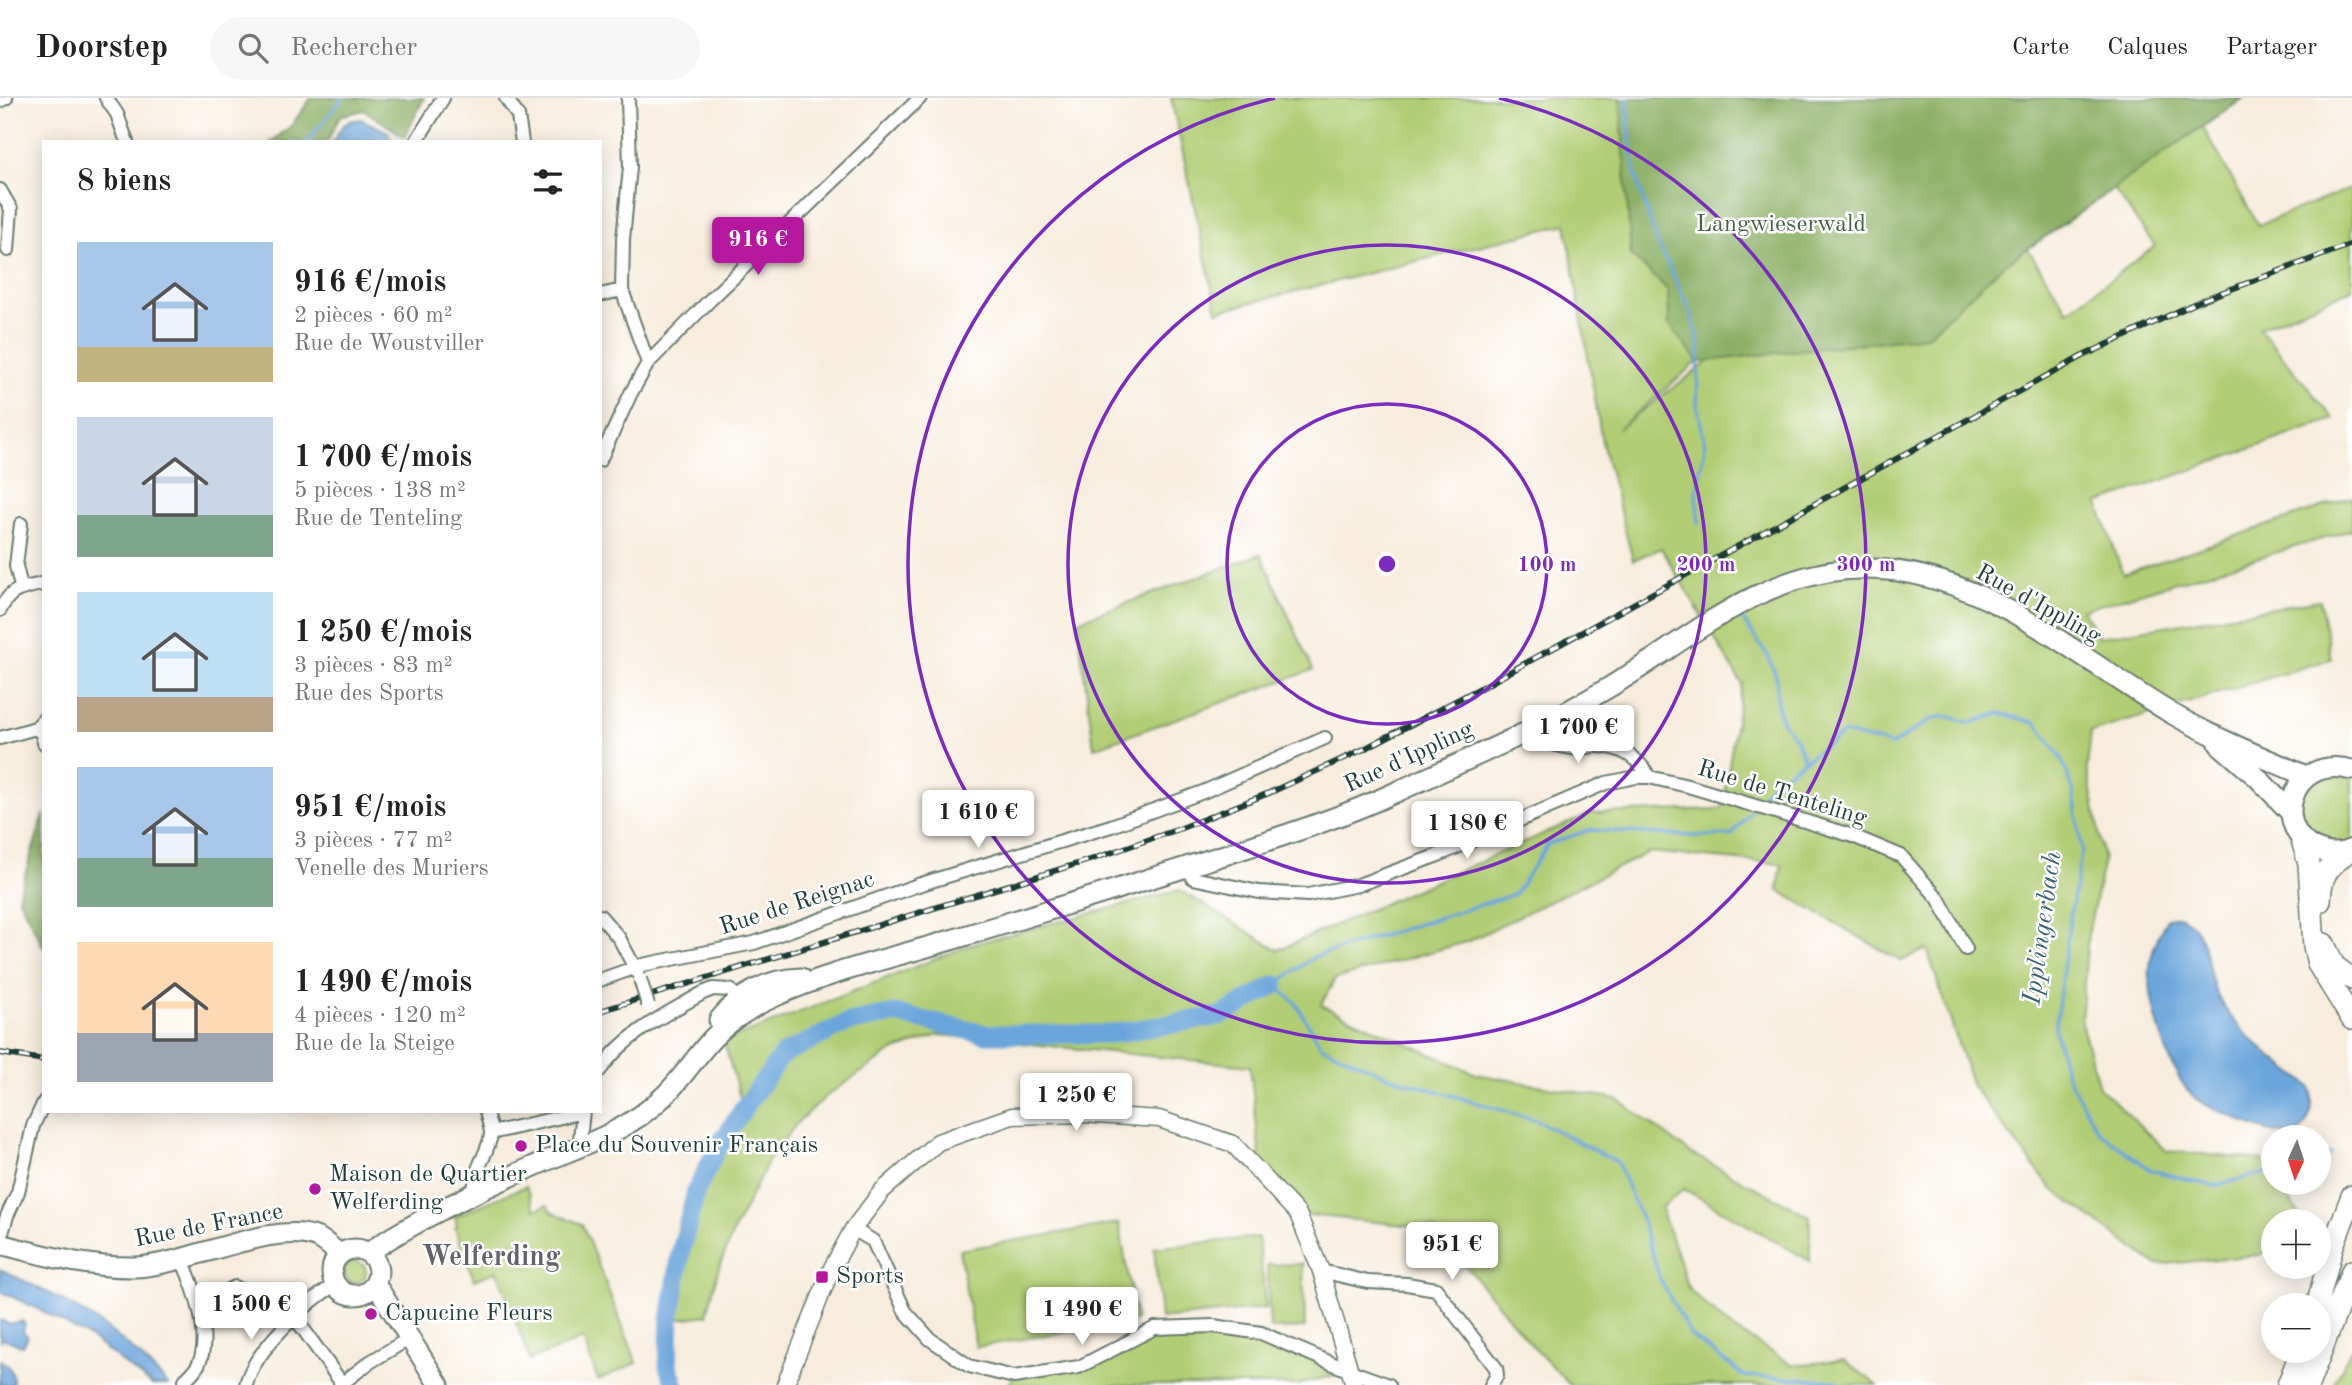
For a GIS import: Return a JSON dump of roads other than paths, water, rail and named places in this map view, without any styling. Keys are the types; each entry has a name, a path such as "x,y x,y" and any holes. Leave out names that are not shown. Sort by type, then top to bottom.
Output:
{"highway":[{"path":"2302,839 2309,864 2314,947 2318,964 2352,1019"},
{"path":"2350,850 2333,864 2323,877 2320,903 2322,936 2327,953 2334,966 2352,979"},
{"path":"2321,1293 2332,1248 2352,1196"},
{"path":"2323,1293 2352,1225"},
{"path":"2308,1385 2352,1271"},
{"path":"2288,1385 2296,1363"}],"main road":[{"name":"Rue d'Ippling","path":"369,1253 384,1241 476,1193 579,1148 637,1119 676,1084 744,1004 776,981 823,976 950,941 1338,817 1524,732 1605,690 1745,600 1792,580 1816,574 1887,569 1934,579 1971,592 2017,615 2169,712 2206,732 2306,776"},
{"name":"Rue d'Ippling","path":"2206,732 2258,778 2291,813"},
{"path":"2350,850 2333,853 2316,849 2302,839 2294,827 2291,813 2294,794 2306,776 2320,768 2337,766 2352,770"},
{"name":"Rue de France","path":"0,1242 77,1264 134,1267 183,1260 267,1235 288,1232 318,1238 339,1254"},
{"path":"354,1248 369,1253 376,1261 378,1270 374,1286 362,1294 342,1292 335,1285 331,1274 331,1266 339,1254 354,1248"},
{"path":"374,1286 380,1291 439,1385"}],"street":[{"path":"0,101 6,98"},
{"path":"106,98 117,114 126,140"},
{"path":"417,140 443,98"},
{"path":"506,98 518,116 523,140"},
{"path":"628,98 630,167 623,239 622,290 648,363"},
{"path":"602,456 648,363 710,299 920,98"},
{"path":"0,190 11,209 8,250"},
{"path":"602,295 622,290"},
{"path":"21,587 16,566 22,524"},
{"path":"0,610 6,598 21,587 42,583"},
{"path":"0,738 40,724"},
{"path":"1524,732 1569,748 1597,746 1617,749 1634,759 1649,777"},
{"name":"Rue de Reignac","path":"602,979 637,973 754,943 918,885 1111,826 1203,792 1325,738"},
{"name":"Rue de Tenteling","path":"1187,867 1193,878 1259,892 1308,895 1358,885 1441,854 1606,783 1649,777 1730,798 1853,836 1900,856 1938,898 1966,948"},
{"path":"602,918 619,938 637,973 651,1023"},
{"path":"602,1068 622,1045 651,1023 713,989 730,989 744,1004"},
{"path":"0,1242 7,1216 18,1192 33,1126 42,1106"},
{"path":"476,1193 475,1176 491,1133 486,1113"},
{"path":"491,1133 575,1113"},
{"path":"579,1148 583,1113"},
{"path":"785,1385 831,1270 853,1229 881,1192 937,1142 1012,1116 1082,1114 1159,1119 1233,1144 1298,1214 1321,1271 1352,1378"},
{"path":"853,1229 873,1241 905,1311 930,1339 968,1366 1014,1377 1079,1367 1155,1328 1213,1326 1261,1333 1352,1378 1389,1385"},
{"path":"183,1260 199,1305 204,1344 199,1363 185,1380"},
{"path":"1321,1271 1368,1282 1436,1289 1496,1368 1497,1375 1491,1385"},
{"path":"246,1385 261,1356 294,1315 335,1285"},
{"path":"199,1305 235,1287 294,1315 342,1384 410,1338"}],"water":[{"path":"361,119 388,132 391,140 334,140 343,126 350,121"},
{"path":"2180,916 2198,933 2216,992 2234,1021 2258,1045 2311,1087 2311,1112 2305,1125 2261,1125 2261,1129 2210,1107 2195,1098 2186,1087 2162,1038 2150,983 2154,949 2167,918"},
{"path":"0,1269 83,1312 117,1336 168,1385 152,1385 92,1339 0,1291"},
{"path":"0,1320 9,1324 22,1321 25,1324 23,1331 28,1337 22,1346 2,1338 0,1341"},
{"path":"0,1360 11,1370 13,1385 0,1385"}],"waterway":[{"path":"309,140 343,98"},
{"path":"1627,98 1635,173 1656,240 1689,308 1699,341 1697,403 1705,446 1696,495 1699,523"},
{"path":"1738,613 1768,656 1776,676 1778,712 1797,741 1804,760"},
{"name":"Ipplingerbach","path":"1756,803 1773,782 1844,733 1892,745 1932,719 1945,716 1971,723 2000,713 2036,723 2061,757 2073,790 2082,849 2055,1030 2066,1075 2098,1131 2151,1170 2213,1186 2261,1174"},
{"path":"1752,810 1732,835 1695,836 1589,830 1548,844 1515,894 1314,957 1275,985 1295,1002 1321,1046 1390,1077 1538,1121 1617,1162 1642,1221 1660,1279 1691,1336 1744,1376 1836,1381 1841,1385"},
{"name":"Ipplingerbach","path":"675,1385 668,1366 670,1320 681,1251 696,1191 717,1149 783,1054 847,1023 895,1014 985,1034 1109,1034 1220,1016 1275,985"}],"railway":[{"path":"602,1010 1093,859 1179,829 1269,793 1364,749 1486,685 2083,356 2202,300 2352,244"},
{"path":"0,1053 42,1060"}],"place":[{"name":"Place du Souvenir Français","path":"521,1146"},
{"name":"Maison de Quartier Welferding","path":"315,1189"},
{"name":"Sports","path":"822,1277"},
{"name":"Capucine Fleurs","path":"371,1314"}],"district":[{"name":"Welferding","path":"491,1258"}],"park label":[{"name":"Langwieserwald","path":"1781,225"}]}
